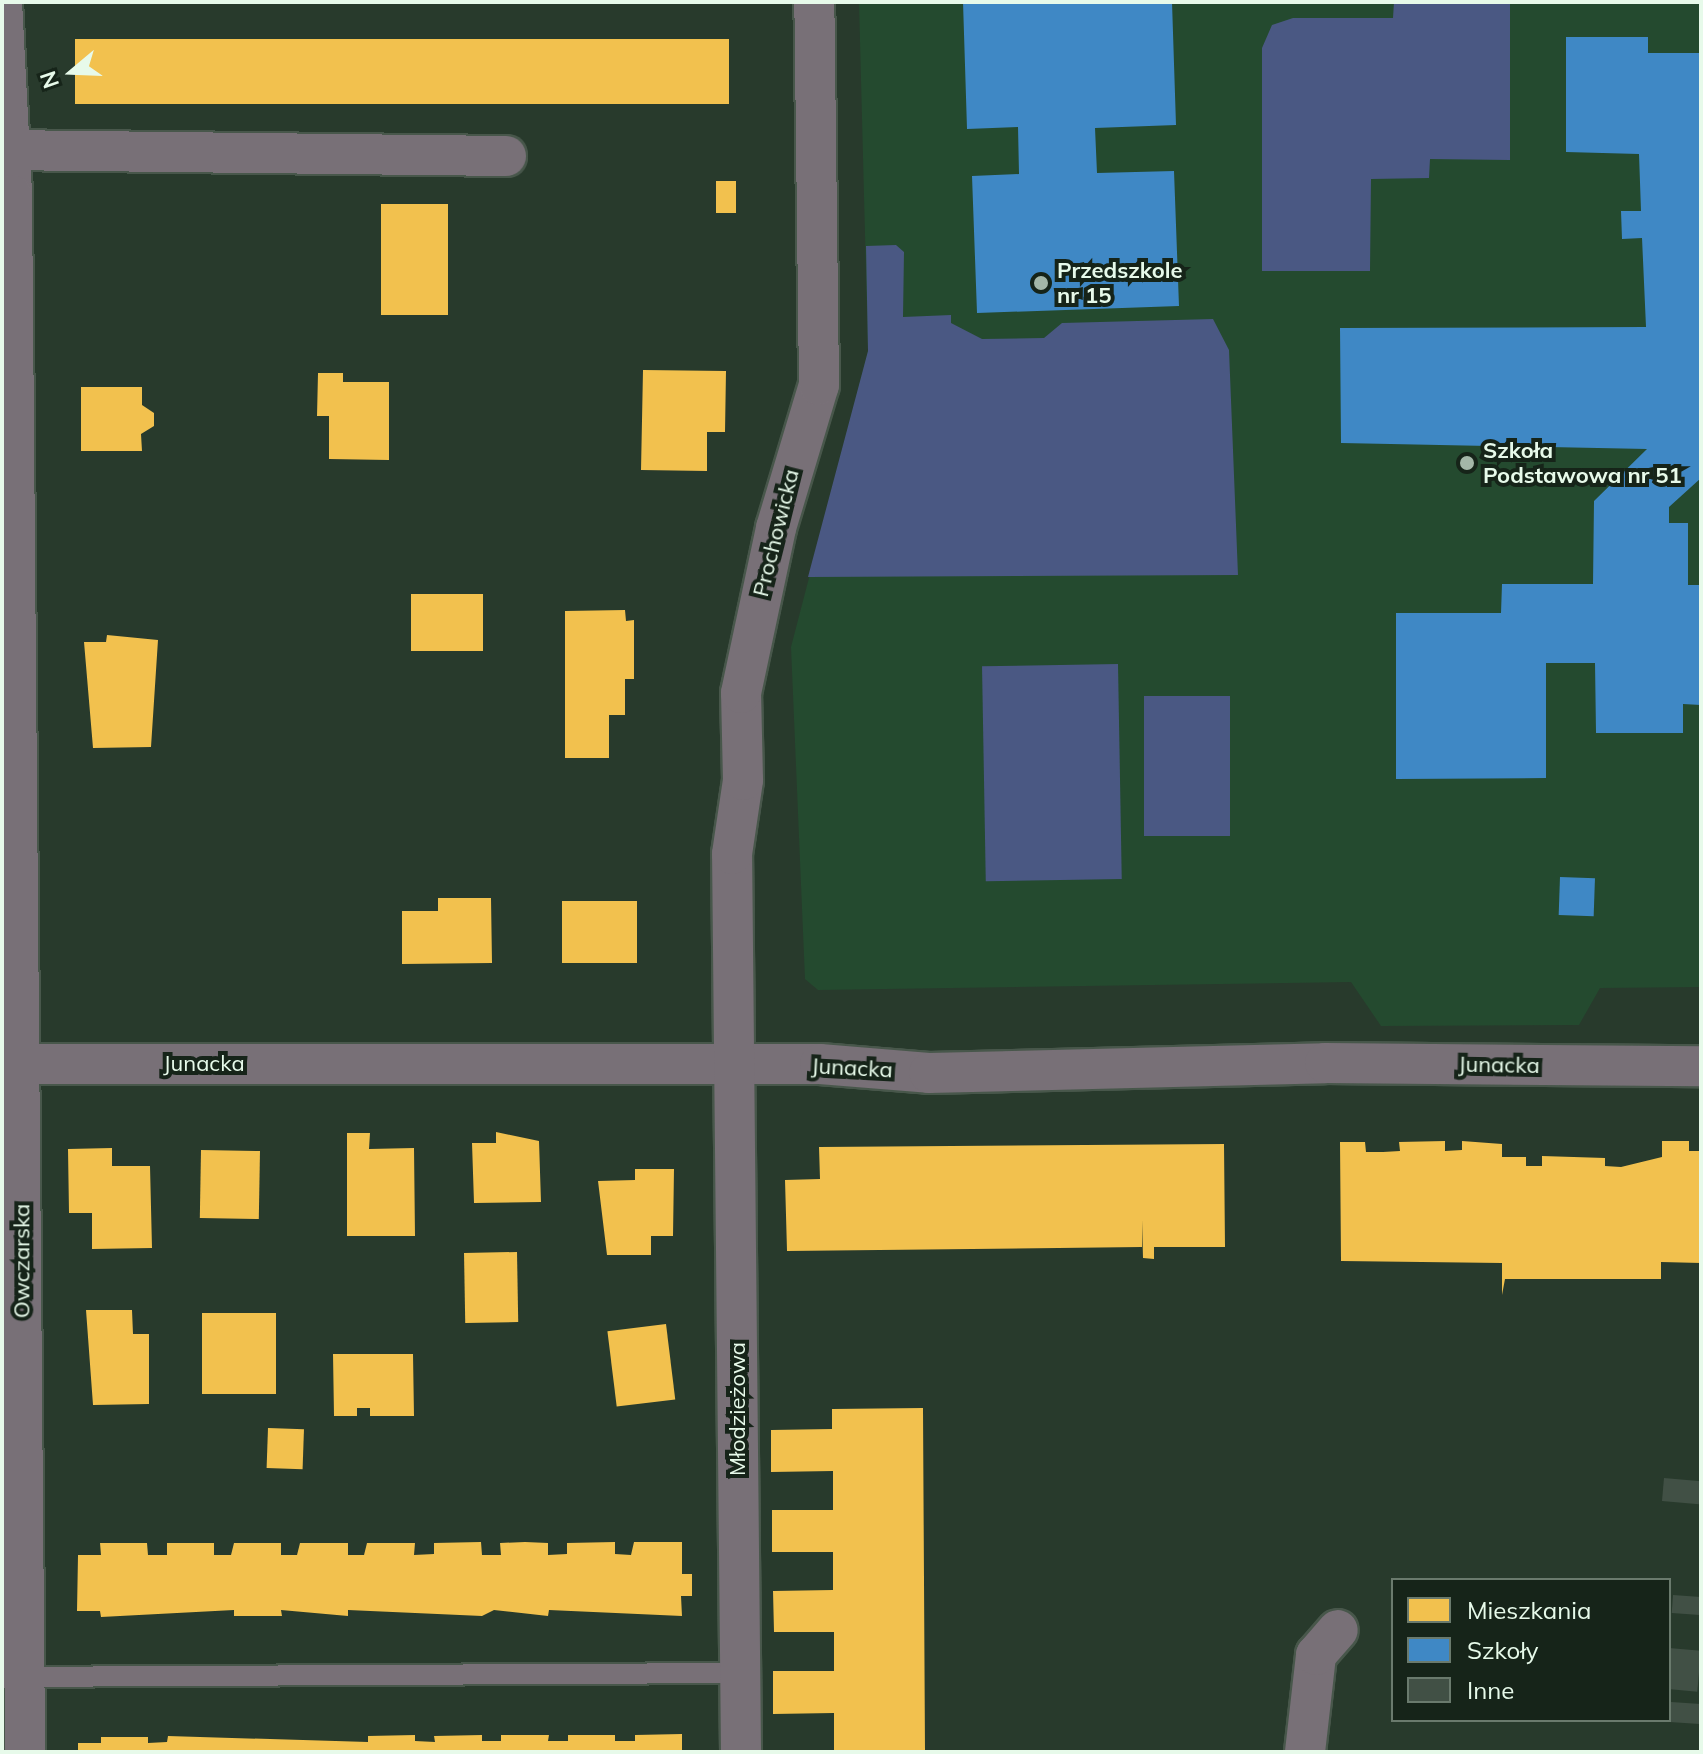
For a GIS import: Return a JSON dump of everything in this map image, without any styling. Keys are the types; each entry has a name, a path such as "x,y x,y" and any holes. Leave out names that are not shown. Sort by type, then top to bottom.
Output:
{"street":[{"name":"Owczarska","path":"2,2 9,531 13,1676 25,1752"},
{"name":"Prochowicka","path":"736,1065 732,854 743,780 741,693 822,348 814,2"},
{"path":"5,150 506,156"},
{"name":"Junacka","path":"11,1064 736,1065 929,1073 1325,1063 1701,1066"},
{"name":"Młodzieżowa","path":"736,1065 741,1752"},
{"path":"1305,1752 1316,1655 1338,1630"}],"lane":[{"path":"13,1676 740,1673"}],"shaded area":[{"name":"Szkoła Podstawowa nr 51","path":"859,2 1701,2 1701,987 1600,988 1579,1025 1381,1026 1351,982 818,990 805,979 791,647 868,351"},
{"path":"1394,2 1510,2 1510,160 1430,159 1429,178 1371,179 1370,271 1262,271 1262,48 1272,25 1293,18 1393,18"},
{"path":"896,245 904,252 903,317 951,315 951,323 982,339 1044,338 1062,323 1213,319 1229,350 1238,575 808,577 868,351 866,246"},
{"path":"1118,664 1122,879 986,881 982,666"},
{"path":"1144,696 1230,696 1230,836 1144,836"}],"building: Mieszkania":[{"path":"75,39 729,39 729,104 75,104"},
{"path":"716,181 736,181 736,213 716,213"},
{"path":"381,204 448,204 448,315 381,315"},
{"path":"643,370 726,371 725,432 707,432 707,471 641,470"},
{"path":"318,373 343,373 343,382 389,382 389,460 329,459 329,416 317,416"},
{"path":"81,387 142,387 142,405 154,413 154,426 141,434 142,451 81,451"},
{"path":"411,594 483,594 483,651 411,651"},
{"path":"625,610 626,621 634,620 634,679 625,679 625,715 609,715 609,758 565,758 565,611"},
{"path":"107,635 158,640 151,747 93,748 84,642 106,642"},
{"path":"438,898 491,898 492,963 402,964 402,911 438,911"},
{"path":"562,901 637,901 637,963 562,963"},
{"path":"496,1132 539,1141 541,1202 474,1203 472,1143 496,1143"},
{"path":"347,1133 370,1133 369,1149 414,1148 415,1236 347,1236"},
{"path":"1445,1141 1445,1151 1462,1150 1462,1141 1502,1144 1502,1157 1526,1157 1526,1166 1542,1166 1542,1156 1605,1158 1605,1166 1621,1167 1662,1157 1662,1141 1689,1141 1689,1151 1701,1151 1701,1263 1661,1262 1661,1279 1505,1279 1502,1295 1502,1263 1341,1261 1340,1142 1365,1142 1366,1152 1383,1152 1400,1151 1399,1142"},
{"path":"1224,1144 1225,1247 1154,1247 1154,1259 1143,1258 1142,1220 1142,1247 787,1251 785,1180 820,1179 819,1147"},
{"path":"112,1148 112,1166 150,1166 152,1248 92,1249 92,1213 69,1213 68,1149"},
{"path":"201,1150 260,1151 259,1219 200,1218"},
{"path":"635,1169 674,1169 673,1236 651,1236 651,1255 607,1255 598,1181 635,1180"},
{"path":"517,1252 518,1322 465,1323 464,1253"},
{"path":"86,1310 132,1310 133,1334 149,1334 149,1404 93,1405"},
{"path":"202,1313 276,1313 276,1394 202,1394"},
{"path":"666,1324 675,1399 617,1407 607,1331"},
{"path":"333,1354 413,1354 414,1416 370,1416 370,1408 357,1408 357,1416 334,1416"},
{"path":"923,1408 925,1752 834,1752 834,1713 773,1714 773,1671 834,1671 834,1632 774,1632 773,1591 833,1590 833,1552 772,1552 772,1510 833,1510 833,1471 771,1472 771,1430 832,1429 832,1409"},
{"path":"268,1428 304,1429 303,1469 267,1468"},
{"path":"481,1542 482,1555 501,1555 500,1543 548,1543 548,1555 567,1554 567,1543 615,1542 615,1554 631,1555 634,1542 682,1542 682,1574 692,1574 692,1596 681,1596 682,1616 549,1610 548,1616 494,1610 482,1616 348,1610 348,1616 281,1610 282,1616 234,1616 234,1610 101,1617 100,1611 77,1611 78,1555 101,1555 100,1543 147,1543 148,1555 167,1555 167,1543 214,1543 214,1555 231,1555 234,1543 281,1543 281,1555 297,1555 300,1543 348,1543 348,1555 364,1555 367,1543 415,1543 414,1555 434,1554 434,1543"},
{"path":"682,1734 682,1752 78,1752 78,1743 101,1743 101,1737 148,1737 148,1743 167,1742 168,1736 368,1742 368,1736 415,1735 415,1741 435,1742 434,1736 482,1735 482,1741 501,1741 501,1735 549,1735 548,1741 568,1741 568,1735 615,1735 615,1741 635,1741 635,1735"}],"building: Szkoły":[{"path":"963,2 1172,2 1176,125 1095,128 1097,173 1174,171 1179,306 977,313 972,176 1019,174 1018,127 967,129"},
{"path":"1566,37 1648,37 1648,53 1701,53 1701,478 1669,507 1669,523 1688,523 1688,585 1701,585 1701,705 1683,704 1683,733 1596,733 1595,663 1546,663 1546,778 1396,779 1396,613 1501,613 1502,584 1593,584 1594,501 1647,449 1341,443 1340,328 1646,327 1642,238 1622,239 1621,211 1641,211 1639,154 1566,152"},
{"path":"1560,877 1595,878 1594,916 1559,915"}],"building: Inne":[{"path":"1664,1478 1701,1481 1699,1504 1662,1501"},
{"path":"1673,1595 1701,1597 1700,1615 1672,1613"},
{"path":"1671,1648 1701,1651 1697,1692 1671,1689"},
{"path":"1671,1702 1701,1704 1700,1724 1670,1722"}],"place":[{"name":"Przedszkole nr 15","path":"1041,283"},
{"name":"Szkoła Podstawowa nr 51","path":"1467,463"}]}
